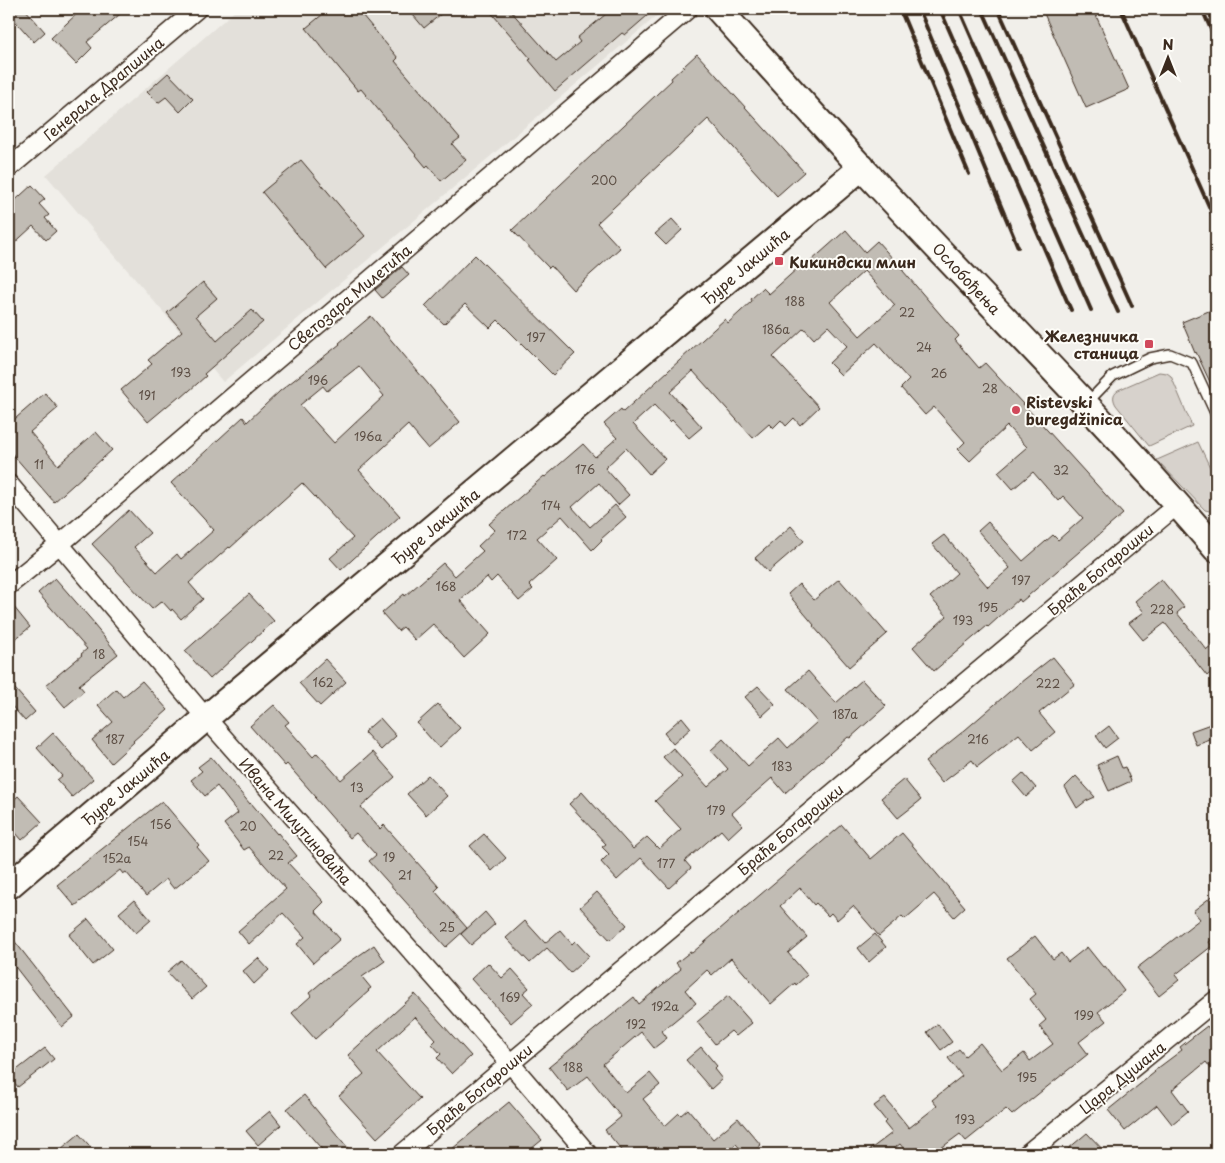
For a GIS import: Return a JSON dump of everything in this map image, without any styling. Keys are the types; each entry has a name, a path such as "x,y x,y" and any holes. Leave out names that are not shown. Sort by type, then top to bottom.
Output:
{"main road":[{"name":"Ослобођења","path":"718,9 862,167 1086,404 1178,504 1216,549"},
{"name":"Ђуре Јакшића","path":"9,886 862,167"}],"street":[{"name":"Генерала Драпшина","path":"9,168 197,9"},
{"name":"Светозара Милетића","path":"9,585 60,544 688,9"},
{"name":"Ивана Милутиновића","path":"9,484 206,718 588,1154"},
{"name":"Браће Богарошки","path":"402,1154 1178,504"},
{"name":"Цара Душана","path":"1027,1154 1216,1000"}],"lane":[{"path":"1086,404 1113,376 1150,358 1170,354 1192,363 1216,415"}],"shaded area":[{"path":"237,9 665,9 223,382 46,175"},
{"path":"1159,372 1167,373 1171,376 1192,426 1149,446 1116,405 1114,397 1118,390"},
{"path":"1198,442 1216,480 1215,512 1205,510 1157,460"}],"building":[{"path":"9,9 25,9 45,32 34,42 9,14"},
{"path":"82,9 126,9 87,42 92,48 76,64 51,38"},
{"path":"329,9 357,9 398,58 395,61 460,138 452,144 466,160 441,181 428,165 426,167 361,89 358,91 306,28"},
{"path":"408,9 447,9 424,28"},
{"path":"488,9 509,9 556,62 580,42 577,38 612,9 655,9 625,35 622,33 555,91 529,60 531,59"},
{"path":"1042,9 1093,9 1129,89 1086,108"},
{"path":"697,54 804,172 777,196 708,119 597,223 620,248 573,290 551,266 549,268 512,230 672,80 671,78"},
{"path":"168,73 193,99 180,112 166,97 158,103 147,92"},
{"path":"301,160 365,236 326,269 262,192"},
{"path":"32,185 45,199 39,204 49,215 45,218 56,231 46,240 33,226 9,248 9,206"},
{"path":"672,219 682,230 666,245 655,234"},
{"path":"846,230 865,252 877,241 959,336 955,340 979,368 985,363 1123,514 1021,602 1019,599 934,671 913,647 947,616 930,597 957,573 932,544 944,535 988,587 1010,568 978,531 988,522 1023,561 1053,535 1058,540 1083,518 1063,496 1058,501 1033,472 1013,489 998,472 1027,447 1007,426 970,461 958,449 965,442 934,407 925,415 901,388 909,380 876,343 841,375 829,363 847,346 828,326 814,339 804,328 773,357 819,407 800,425 794,418 786,426 781,420 773,428 769,424 753,438 693,371 670,392 702,427 689,438 654,405 633,424 665,459 649,474 626,448 605,468 629,495 618,505 599,483 572,507 590,527 615,505 626,517 601,539 592,550 562,516 537,538 557,560 529,585 533,589 519,601 497,576 491,582 487,577 460,600 490,634 464,658 433,624 415,640 403,627 398,631 382,613 443,563 455,576 483,551 478,546 495,530 489,524 583,444 595,457 617,438 604,424 621,409 623,412 725,319 728,323 763,288 769,294 799,267 801,270","holes":["864,271 895,305 860,336 830,302"]},
{"path":"475,255 575,354 553,375 498,320 490,328 465,304 444,324 425,306"},
{"path":"402,267 409,275 382,298 375,290"},
{"path":"203,282 217,298 196,316 217,341 252,310 263,322 204,374 206,376 181,398 179,396 148,422 121,390 152,364 148,360 182,331 167,313"},
{"path":"1216,308 1216,395 1182,322"},
{"path":"371,316 460,422 428,449 408,425 359,470 400,516 341,570 330,558 353,538 302,483 189,583 203,599 181,619 162,601 152,609 92,544 129,510 150,533 134,547 157,572 177,554 181,559 214,530 171,483 243,417 247,422 280,391","holes":["359,366 384,396 334,443 300,405 323,386 327,391"]},
{"path":"45,393 58,408 30,432 58,465 96,432 112,450 54,502 9,450 9,424"},
{"path":"791,526 804,541 768,572 755,558"},
{"path":"55,578 118,654 79,685 84,691 65,707 46,685 87,649 38,593"},
{"path":"839,579 887,634 849,667 788,594 799,584 814,600"},
{"path":"1161,579 1184,607 1177,613 1207,650 1216,643 1216,668 1207,676 1165,623 1143,640 1129,623 1144,612 1135,601"},
{"path":"249,594 274,621 210,679 185,651"},
{"path":"9,601 30,627 9,644"},
{"path":"1053,657 1075,684 1039,713 1055,732 1033,750 1019,734 977,767 972,760 942,783 925,762"},
{"path":"325,659 346,682 320,706 299,683"},
{"path":"808,671 836,703 862,680 886,706 785,793 772,778 732,813 742,825 728,838 721,830 685,861 691,868 669,888 641,858 617,880 601,862 609,854 602,847 606,844 569,804 582,792 633,849 647,837 659,849 681,829 655,801 682,777 663,757 673,748 708,787 728,769 711,750 723,739 748,766 779,738 788,748 817,722 788,689"},
{"path":"142,681 168,710 111,763 92,740 113,722 98,705 116,689 123,697"},
{"path":"9,682 35,712 25,721 9,703"},
{"path":"758,686 775,704 762,716 745,697"},
{"path":"438,704 460,728 439,748 417,723"},
{"path":"274,705 289,722 285,725 313,757 317,753 341,780 373,752 395,777 361,807 380,829 384,825 439,887 435,891 467,928 446,947 369,861 376,855 356,833 350,838 287,764 285,766 250,726"},
{"path":"682,717 691,728 673,744 664,733"},
{"path":"380,718 396,736 381,750 364,732"},
{"path":"1216,722 1216,738 1196,745 1191,731"},
{"path":"1109,726 1118,738 1105,748 1096,736"},
{"path":"53,733 93,779 72,797 57,780 62,776 37,748"},
{"path":"1117,756 1122,768 1125,767 1131,781 1109,791 1097,765"},
{"path":"211,757 297,856 288,863 324,902 315,911 340,939 313,963 297,944 305,937 283,913 249,944 238,931 286,889 249,847 244,850 224,824 238,813 217,786 205,796 191,780 202,771 198,767"},
{"path":"1023,773 1036,788 1026,797 1013,782"},
{"path":"428,775 447,796 426,815 407,794"},
{"path":"1076,776 1095,797 1077,808 1065,787"},
{"path":"904,779 921,800 898,818 881,798"},
{"path":"18,796 42,822 22,840 9,825 9,804"},
{"path":"162,801 199,845 197,847 209,861 174,889 166,879 146,896 126,872 123,874 120,870 75,906 57,885"},
{"path":"842,825 871,859 902,833 965,907 954,917 934,894 905,919 902,916 879,936 853,906 837,920 831,913 828,916 816,903 814,905 800,888 780,906 807,937 788,953 807,975 796,985 795,983 771,1004 731,958 712,975 707,970 685,990 696,1003 662,1031 667,1038 654,1048 641,1032 603,1064 626,1093 650,1073 660,1085 643,1099 665,1126 679,1113 681,1115 688,1109 713,1139 738,1118 761,1145 750,1154 745,1154 736,1144 726,1154 625,1154 605,1130 621,1117 588,1076 568,1091 549,1067 634,997 639,1004 681,969 676,963 690,952 692,953"},
{"path":"484,834 506,858 492,871 470,846"},
{"path":"597,892 627,925 610,940 580,907"},
{"path":"1216,893 1216,936 1209,942 1212,946 1175,975 1179,980 1159,996 1137,968 1200,919 1193,911"},
{"path":"134,900 151,920 136,933 119,913"},
{"path":"485,912 495,924 471,945 461,934"},
{"path":"88,919 113,949 93,965 69,935"},
{"path":"525,921 545,943 560,930 572,944 575,941 589,956 570,973 547,948 530,963 506,938"},
{"path":"9,934 74,1017 62,1027 9,959"},
{"path":"875,934 886,947 869,962 858,948"},
{"path":"1035,936 1053,959 1061,953 1068,962 1087,947 1103,967 1105,966 1124,991 1098,1012 1106,1021 1079,1042 1088,1054 1012,1115 1006,1109 966,1141 960,1134 933,1154 908,1154 900,1144 887,1154 864,1154 892,1133 884,1123 886,1121 874,1106 885,1098 909,1128 937,1106 932,1100 962,1076 948,1058 959,1049 965,1056 980,1043 1002,1070 1024,1053 1030,1061 1053,1044 1039,1026 1046,1020 1030,999 1036,994 1007,958"},
{"path":"374,945 385,961 362,977 371,988 315,1039 292,1013 311,996 309,993 328,977"},
{"path":"258,958 269,970 254,984 243,971"},
{"path":"181,960 206,987 192,999 167,972"},
{"path":"488,963 502,978 512,969 529,988 523,993 533,1004 511,1023 471,979"},
{"path":"415,994 471,1056 452,1074 437,1058 441,1054 432,1044 436,1040 415,1017 377,1052 420,1099 377,1138 339,1096 364,1074 348,1055"},
{"path":"728,996 752,1023 736,1036 731,1031 715,1044 697,1022"},
{"path":"938,1024 952,1042 941,1050 927,1032"},
{"path":"1207,1026 1216,1038 1216,1075 1206,1062 1172,1090 1188,1111 1172,1124 1157,1105 1125,1131 1108,1110 1182,1050 1180,1047"},
{"path":"701,1047 717,1066 714,1069 722,1079 711,1089 686,1060"},
{"path":"45,1048 54,1059 18,1087 9,1076"},
{"path":"304,1095 353,1154 326,1154 287,1109"},
{"path":"509,1102 542,1140 525,1154 446,1154"},
{"path":"270,1111 281,1125 258,1145 246,1131"},
{"path":"1087,1133 1107,1154 1062,1154"},
{"path":"79,1134 97,1154 55,1154"}],"railway":[{"path":"900,9 969,174"},
{"path":"919,9 1018,247"},
{"path":"940,9 1071,310"},
{"path":"959,9 1091,310"},
{"path":"982,9 1118,312"},
{"path":"998,9 1132,306"},
{"path":"1121,9 1216,222"},
{"path":"1202,9 1216,41"}],"place":[{"name":"Кикиндски млин","path":"779,261"},
{"name":"Железничка станица","path":"1149,344"},
{"name":"Ristevski buregdžinica","path":"1016,410"}]}
